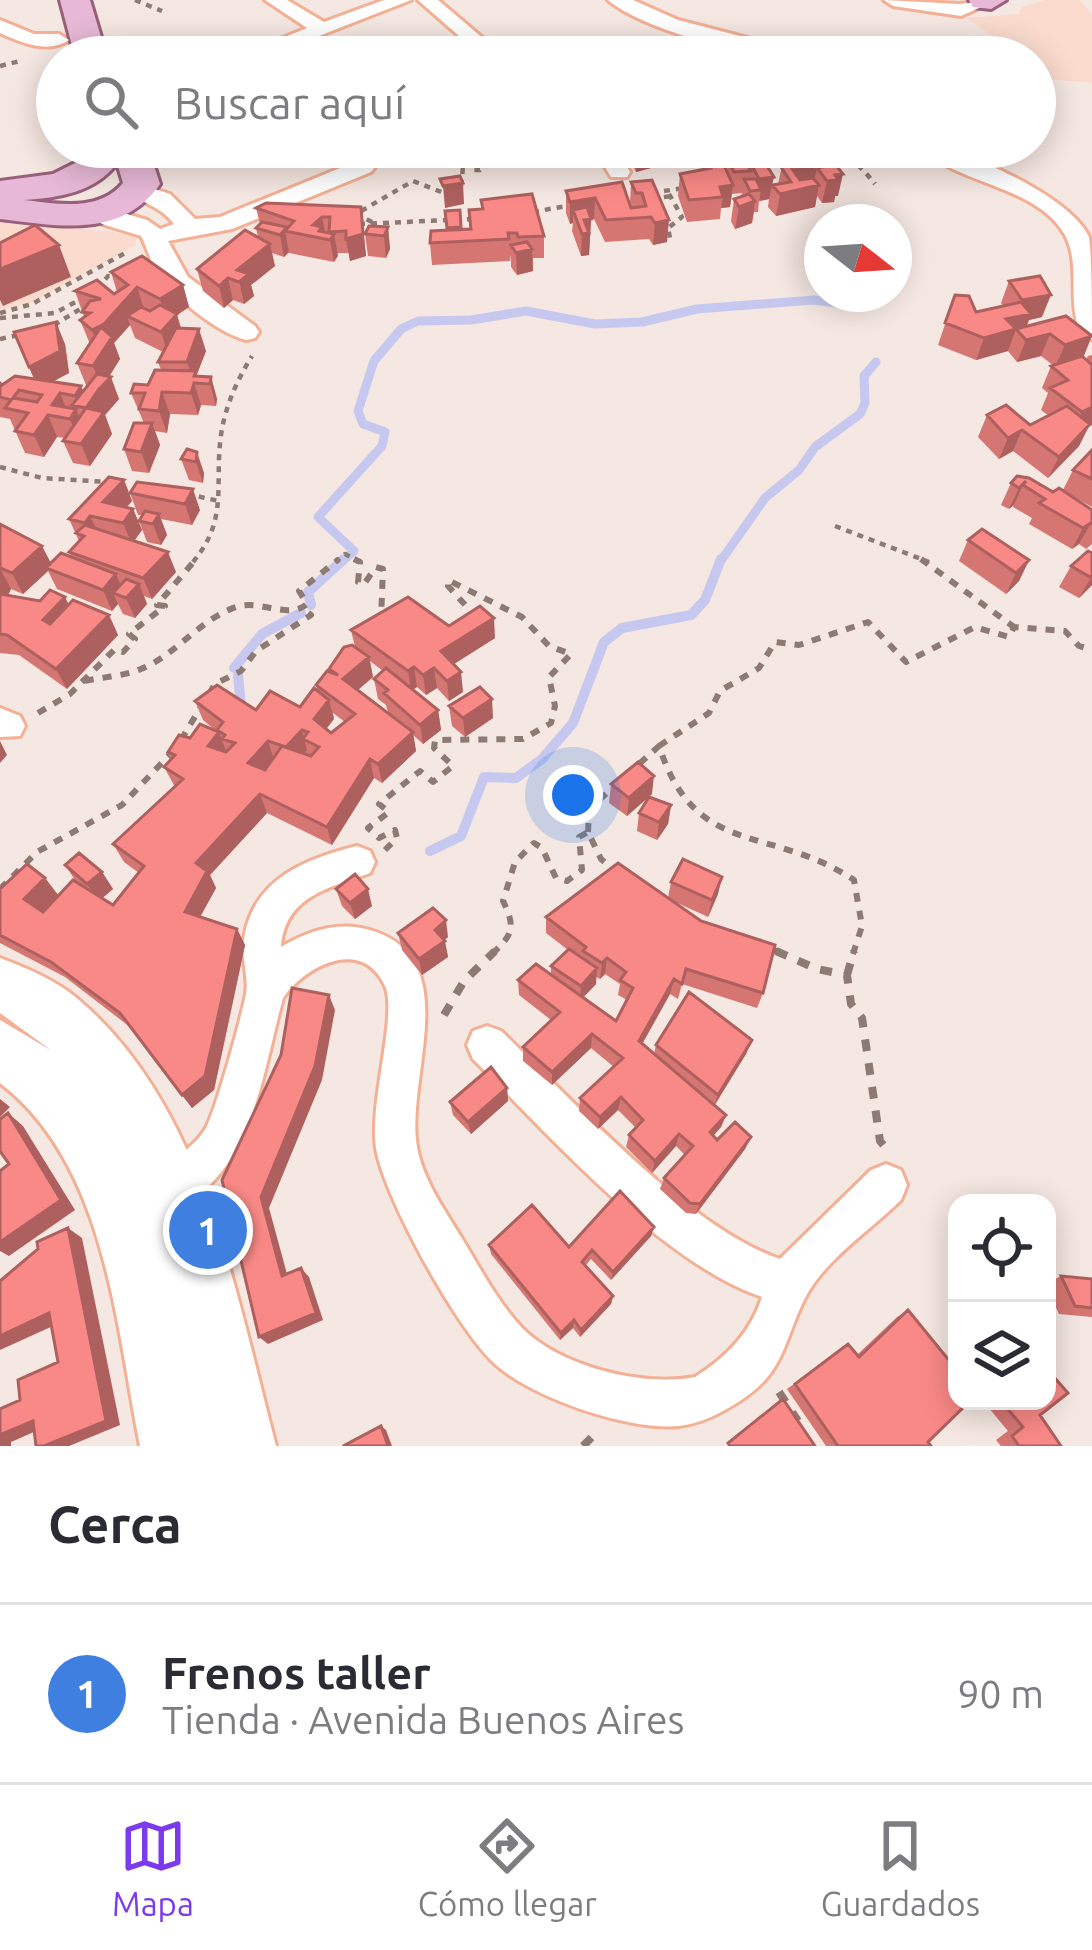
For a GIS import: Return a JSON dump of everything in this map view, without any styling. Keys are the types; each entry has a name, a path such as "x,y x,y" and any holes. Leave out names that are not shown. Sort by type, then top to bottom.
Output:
{"main road":[{"path":"51,0 69,36"},
{"path":"74,36 75,0"},
{"path":"0,189 72,182 92,168"},
{"path":"0,208 100,213 139,191 143,176 139,168"},
{"path":"0,984 59,1018 105,1067 172,1189 242,1446"},
{"path":"0,1048 47,1089 80,1130 120,1208 174,1446"}],"street":[{"path":"274,0 321,28"},
{"path":"300,36 402,0"},
{"path":"427,0 470,36"},
{"path":"617,0 671,24 718,36"},
{"path":"893,0 962,10 988,0"},
{"path":"0,26 36,41"},
{"path":"155,238 188,227 224,224 361,168"},
{"path":"617,168 619,172"},
{"path":"965,168 1044,203 1068,219 1080,241 1086,268 1092,331"},
{"path":"139,191 165,200 188,227"},
{"path":"100,213 146,227 155,238 158,257 173,277 246,332"},
{"path":"266,990 259,960 264,927 276,901 290,885 357,862"},
{"path":"172,1189 222,1142 266,990 284,963 313,947 354,944 392,962 409,997 393,1115 403,1175 509,1348 571,1380 639,1402 695,1401 738,1375 774,1328 789,1284 886,1185"},
{"path":"488,1045 569,1126 709,1250 736,1266 789,1284"}],"path":[{"path":"135,0 162,11"},
{"path":"377,224 356,214 387,199 406,181 418,180 441,194 455,191 462,182 463,168"},
{"path":"752,168 757,172"},
{"path":"859,168 874,184"},
{"path":"619,172 627,184 664,191 700,185"},
{"path":"664,191 682,217 668,228 670,238"},
{"path":"653,199 671,196"},
{"path":"529,212 572,204 574,208"},
{"path":"353,224 490,217"},
{"path":"0,315 32,304 128,251 133,256"},
{"path":"0,315 55,314 105,285 108,276 129,276"},
{"path":"0,339 58,324 95,304 92,302"},
{"path":"4,724 52,708 115,649 123,652 135,639 128,634 165,607 158,605 208,544 217,524 221,433 236,382 256,350 246,332"},
{"path":"0,467 42,478 112,482"},
{"path":"177,492 219,501"},
{"path":"835,526 932,563 1014,627 1065,632 1079,646 1092,650"},
{"path":"85,681 142,669 228,610 253,602 292,612 303,609 307,604 299,591 345,554 357,556 360,562 358,582 364,584 376,567 383,569 380,618 388,624 396,618"},
{"path":"387,831 379,838 368,828 389,812 380,803 420,771 434,782 453,766 434,748 434,740 510,742 536,733 553,715 549,677 571,654 549,646 522,617 448,580 448,586 475,615 472,627"},
{"path":"0,889 37,852 122,805 172,753 215,684 241,671 256,651 311,615 303,609"},
{"path":"626,880 602,859 588,832 589,813 658,746 709,713 714,695 725,682 766,662 775,642 799,644 806,637 868,622 906,662 970,628 1009,637 1014,627"},
{"path":"658,746 668,784 705,818 769,847 818,858 854,880 862,926 847,975 850,1004 862,1018 880,1141 896,1160 896,1170 886,1185"},
{"path":"437,1025 464,981 512,935 514,924 503,902 522,852 534,843 542,848 556,878 567,881 582,870 578,837 588,832"},
{"path":"759,944 817,969 847,975"},
{"path":"754,1354 805,1432"}],"shaded area":[{"path":"1044,0 1080,0 1092,15 1092,83 1056,80 1056,36 991,36 967,18 1019,14 1022,7"},
{"path":"0,221 137,236 135,245 34,302 0,310"}],"building":[{"path":"725,168 733,185 720,187 723,197 689,200 680,174"},
{"path":"753,168 768,168 774,177 759,179"},
{"path":"782,168 791,168 800,180 813,178 819,185 780,194 772,185 791,182"},
{"path":"817,168 838,168 843,174 835,175 838,180 827,181"},
{"path":"460,176 463,183 443,186 440,179"},
{"path":"744,179 756,179 761,190 750,191"},
{"path":"652,180 669,220 606,220 595,198 570,202 566,191 622,182 631,208 646,206 631,182"},
{"path":"532,194 544,236 508,233 509,239 430,243 431,231 471,229 469,210 483,209 481,200"},
{"path":"749,194 755,201 739,207 734,199"},
{"path":"266,203 361,207 363,234 346,239 346,231 329,232 330,217 313,225 322,227 319,231 334,234 330,240 285,231 294,221 256,208"},
{"path":"587,207 591,219 584,220 589,233 582,234 573,210"},
{"path":"460,210 461,227 447,228 445,211"},
{"path":"262,222 287,227 280,235 256,228"},
{"path":"35,225 59,245 0,269 0,243"},
{"path":"369,226 388,227 384,236 365,234"},
{"path":"245,230 270,244 237,270 249,274 239,282 228,278 219,286 197,269"},
{"path":"527,242 532,249 516,253 511,245"},
{"path":"142,256 183,285 160,299 137,287 104,324 92,330 80,320 90,313 82,312 90,301 101,299 75,291 97,280 114,294 128,285 111,272"},
{"path":"1040,276 1051,295 1022,300 1009,281"},
{"path":"955,295 969,296 976,312 1021,302 1031,314 1006,319 1016,329 984,338 945,323"},
{"path":"160,305 177,314 161,332 127,316 141,307 150,311"},
{"path":"1066,316 1092,336 1065,345 1050,334 1026,340 1016,329"},
{"path":"56,322 60,351 29,367 14,332"},
{"path":"101,327 112,337 93,366 77,363"},
{"path":"176,328 199,329 187,362 158,362"},
{"path":"1082,356 1092,365 1092,407 1082,412 1050,388 1068,380 1051,366"},
{"path":"155,370 196,371 194,376 211,377 210,384 194,383 191,393 162,392 159,411 139,409 145,393 131,393 134,384 148,385"},
{"path":"97,374 111,377 86,408 72,405"},
{"path":"15,376 81,386 75,396 60,393 52,405 76,409 70,419 48,415 34,435 15,431 28,413 5,408 11,400 0,397 2,385","holes":["19,390 42,395 37,402 13,398"]},
{"path":"1006,405 1030,425 1067,406 1090,424 1059,457 1022,430 1008,438 987,415"},
{"path":"86,408 104,412 81,444 63,441"},
{"path":"134,423 152,423 141,452 124,449"},
{"path":"187,449 197,452 196,462 181,459"},
{"path":"1092,450 1092,479 1073,470"},
{"path":"1017,476 1053,492 1059,488 1092,510 1092,524 1083,528 1039,503 1045,499 1023,485 1026,481 1019,488 1011,483"},
{"path":"109,477 124,480 103,502 133,509 123,523 90,516 85,523 69,519"},
{"path":"137,482 193,489 185,504 130,493"},
{"path":"145,511 159,514 153,524 139,521"},
{"path":"0,524 42,546 12,573 0,568"},
{"path":"85,525 168,552 143,578 69,552 84,536 76,533"},
{"path":"982,529 1029,560 1016,573 968,540"},
{"path":"1088,551 1092,553 1090,577 1071,566"},
{"path":"61,553 116,574 103,590 46,568"},
{"path":"126,579 139,584 126,598 113,593"},
{"path":"50,590 65,597 43,620 50,624 73,600 109,615 56,669 0,634 0,594 40,601"},
{"path":"408,597 449,626 480,606 494,618 441,651 461,672 447,681 434,668 423,675 414,667 408,671 351,630"},
{"path":"352,645 369,657 343,679 413,732 378,764 370,759 327,827 260,794 196,863 207,871 185,912 237,929 205,1076 182,1095 120,1013 51,962 0,935 0,889 27,864 45,878 24,899 43,912 73,880 113,905 144,866 113,844 183,779 164,767 175,755 168,752 179,735 190,738 200,724 219,732 208,746 226,752 235,743 222,739 225,735 217,730 223,722 195,701 217,685 256,710 270,691 300,707 314,688 329,700 314,719 331,733 355,714 316,685 327,671 338,675 329,669 344,647","holes":["302,730 308,732 303,739 319,747 311,756 282,746 265,770 248,763 268,741 286,747"]},
{"path":"386,668 438,710 420,725 374,679"},
{"path":"480,687 492,699 463,718 449,706"},
{"path":"638,762 654,776 629,798 611,784"},
{"path":"649,797 671,805 659,822 639,813"},
{"path":"79,853 102,872 87,884 65,865"},
{"path":"683,859 722,877 712,900 671,882"},
{"path":"618,863 701,921 775,945 763,993 686,969 682,984 674,979 639,1041 726,1115 710,1132 717,1140 735,1122 751,1137 700,1204 690,1203 664,1178 693,1146 679,1134 655,1161 629,1135 643,1120 621,1097 600,1117 580,1098 623,1058 592,1034 552,1072 523,1047 560,1012 518,980 536,964 616,1021 633,988 620,980 626,972 607,958 602,963 583,951 586,947 546,917"},
{"path":"355,874 368,889 350,903 336,889"},
{"path":"433,908 446,920 435,930 445,941 419,959 398,933"},
{"path":"569,949 597,968 581,986 551,966"},
{"path":"292,988 329,995 315,1066 261,1197 282,1276 301,1268 316,1313 259,1337 222,1180 281,1055"},
{"path":"689,992 752,1040 718,1095 656,1045"},
{"path":"491,1067 507,1088 468,1122 450,1102"},
{"path":"8,1113 61,1200 0,1242 0,1171 9,1164 0,1151 0,1119"},
{"path":"620,1191 654,1227 613,1272 592,1250 582,1262 613,1296 581,1330 574,1320 561,1333 489,1245 532,1205 569,1247"},
{"path":"68,1228 106,1421 36,1446 33,1421 0,1435 0,1409 20,1400 18,1380 58,1362 49,1313 0,1336 0,1281 38,1249 37,1242"},
{"path":"1061,1276 1092,1279 1092,1308 1075,1306"},
{"path":"908,1310 948,1359 948,1410 961,1410 928,1442 931,1446 838,1446 795,1384 848,1344 859,1357"},
{"path":"1056,1379 1068,1393 1056,1402"},
{"path":"783,1399 815,1446 730,1446 728,1443"},
{"path":"1009,1410 1046,1410 1040,1415 1061,1446 1019,1446 1012,1436 1023,1427"},
{"path":"381,1426 388,1446 343,1446"}],"waterway":[{"path":"341,562 354,551 318,517 382,446 385,432 363,424 358,411 374,361 401,329 418,321 471,320 526,311 595,324 642,322 697,309 804,301"},
{"path":"720,562 765,498 799,470 815,447 860,414 865,403 864,376 876,362"},
{"path":"311,605 308,592 344,559"},
{"path":"430,851 461,836 484,777 516,778 542,759 573,723 604,642 622,628 691,615 705,600 721,559"},
{"path":"234,668 262,634 301,613"},
{"path":"238,676 241,705"}],"place":[{"name":"Frenos taller","path":"208,1230"}]}
